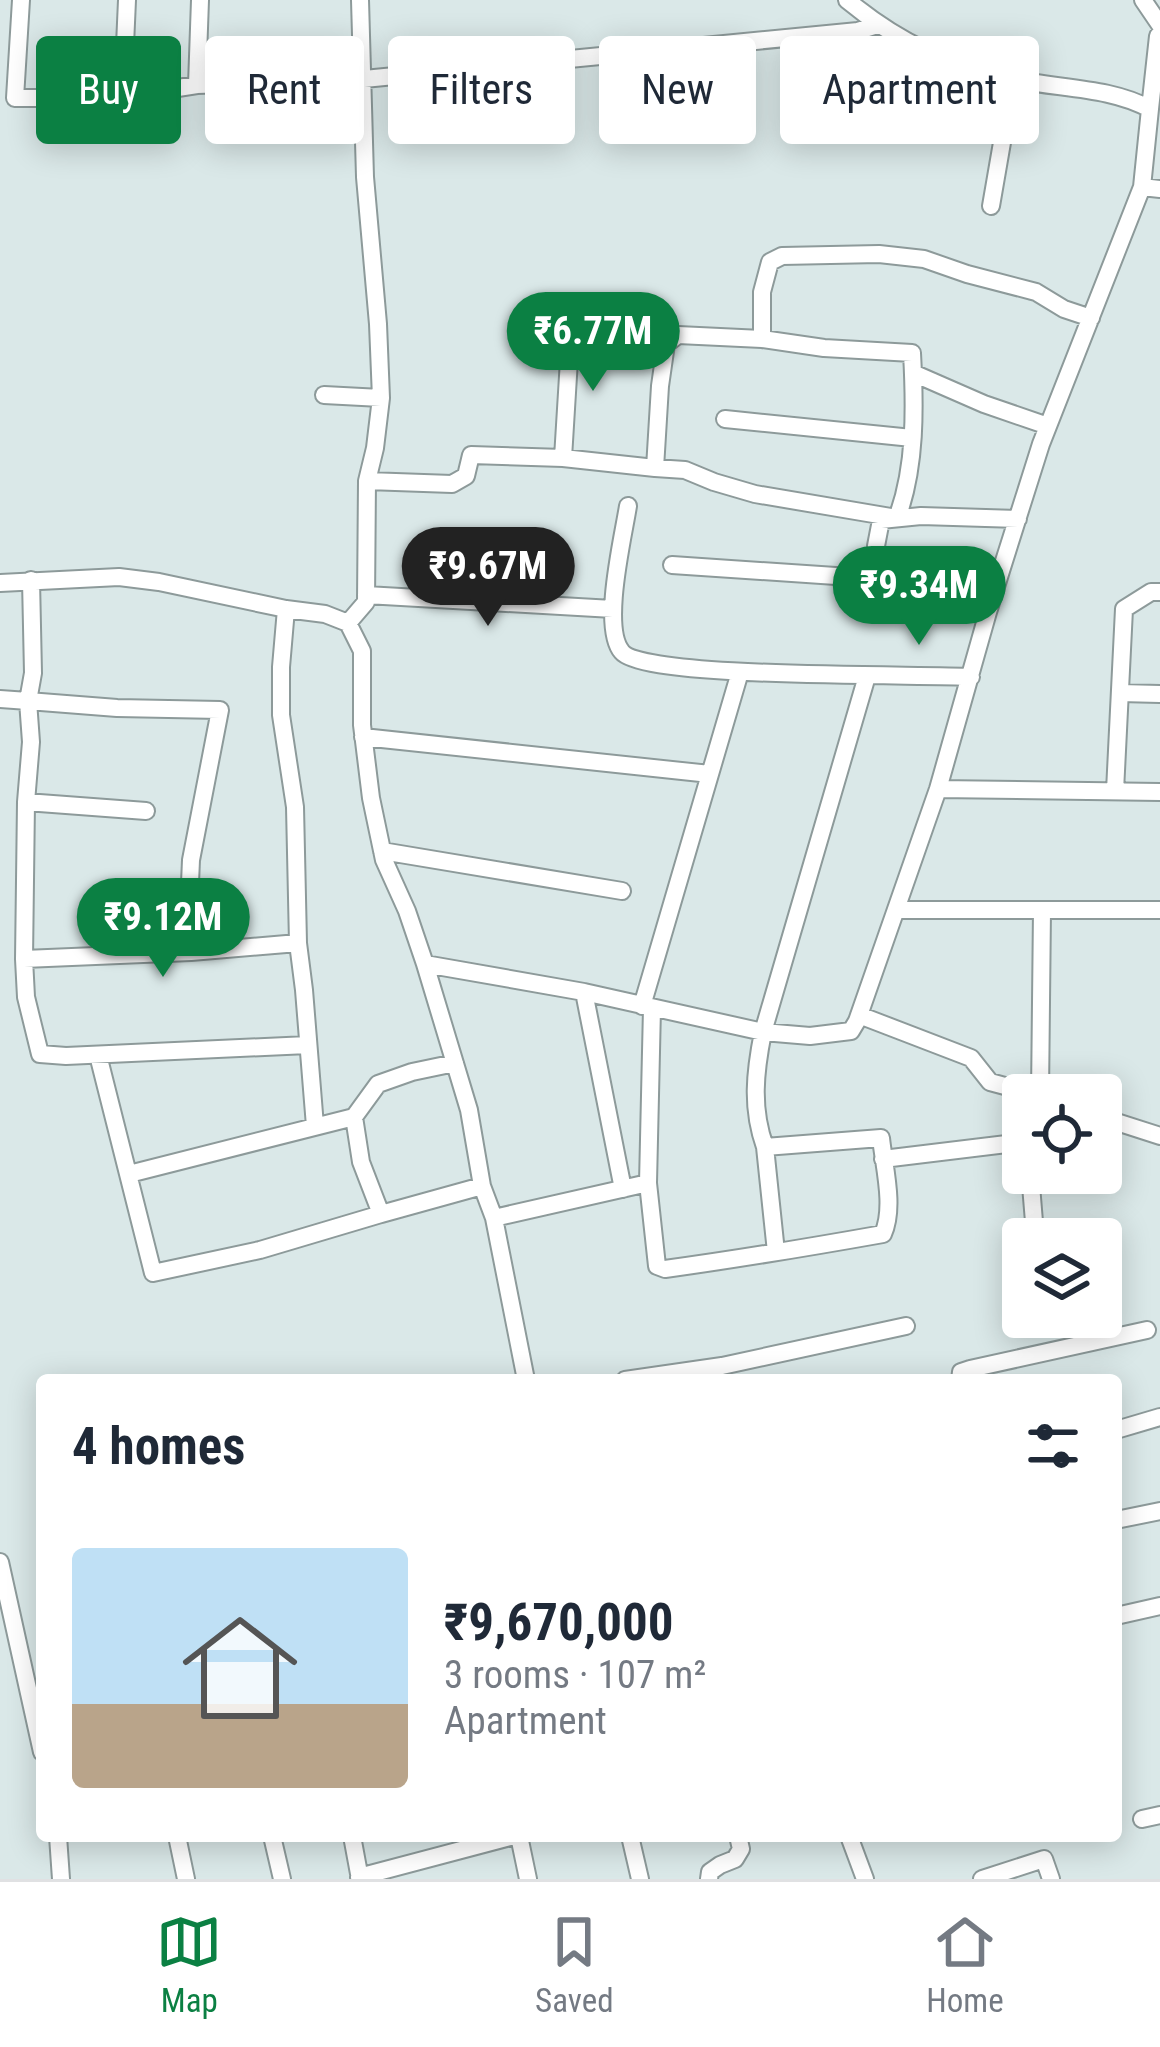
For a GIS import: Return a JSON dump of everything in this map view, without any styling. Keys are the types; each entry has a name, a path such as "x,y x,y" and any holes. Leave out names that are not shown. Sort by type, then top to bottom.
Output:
{"street":[{"path":"21,0 15,98 36,98"},
{"path":"125,36 127,0"},
{"path":"197,85 200,0"},
{"path":"360,0 362,36"},
{"path":"847,0 897,36"},
{"path":"1140,0 1160,25"},
{"path":"347,623 366,602 367,481 381,398 365,177 364,79 858,31 877,25"},
{"path":"425,964 584,992 763,1032 810,1036 851,1031 938,789 1048,426 1151,188 1150,109 1160,36"},
{"path":"1039,84 1131,99 1150,109"},
{"path":"181,88 205,85"},
{"path":"992,206 1002,144"},
{"path":"762,339 762,292 770,262 782,256 879,254 924,260 1036,292 1091,318"},
{"path":"563,458 571,327"},
{"path":"655,468 667,344 678,335 912,353 912,438 897,518"},
{"path":"913,373 1048,426"},
{"path":"324,395 381,398"},
{"path":"725,419 912,438"},
{"path":"367,481 452,484 466,476 471,455 563,458 686,470 754,494 897,518"},
{"path":"628,506 614,609 614,630 626,657 740,673 971,677"},
{"path":"880,579 876,546 881,520 1018,519"},
{"path":"672,565 996,588"},
{"path":"0,583 139,579 325,614 347,623 362,651 363,736 382,851 425,964 469,1110 525,1374"},
{"path":"31,580 24,959 26,997 40,1054 308,1045"},
{"path":"1115,791 1124,609 1151,592 1160,592"},
{"path":"366,595 614,609"},
{"path":"286,609 281,715 295,807 298,943 314,1126"},
{"path":"740,673 647,1007 648,1183 657,1266 665,1269 883,1234 888,1207 880,1138 765,1147"},
{"path":"776,1252 754,1071 867,676"},
{"path":"1120,693 1160,694"},
{"path":"0,699 220,710 193,844 187,952"},
{"path":"363,736 710,774"},
{"path":"938,789 1160,792"},
{"path":"26,802 146,811"},
{"path":"382,851 622,891"},
{"path":"896,910 1160,910"},
{"path":"1038,1074 1042,910"},
{"path":"24,959 298,943"},
{"path":"584,992 623,1189"},
{"path":"859,1015 971,1058 990,1082 1002,1085"},
{"path":"98,1055 153,1273 260,1250 482,1186"},
{"path":"129,1174 354,1117 378,1084 455,1063"},
{"path":"354,1117 361,1162 381,1214"},
{"path":"1122,1124 1160,1136"},
{"path":"883,1159 1002,1145"},
{"path":"494,1218 648,1183"},
{"path":"664,1374 906,1326"},
{"path":"962,1374 1147,1330"},
{"path":"744,1361 747,1374"},
{"path":"1122,1428 1160,1417"},
{"path":"1122,1519 1160,1510"},
{"path":"0,1562 36,1726"},
{"path":"1122,1615 1160,1606"},
{"path":"58,1842 61,1879"},
{"path":"178,1842 186,1879"},
{"path":"273,1842 282,1879"},
{"path":"353,1842 360,1878 495,1842"},
{"path":"519,1842 528,1879"},
{"path":"631,1842 640,1879"},
{"path":"709,1879 720,1864 735,1859 739,1842"},
{"path":"851,1842 865,1879"},
{"path":"982,1879 1044,1859 1051,1879"}]}
